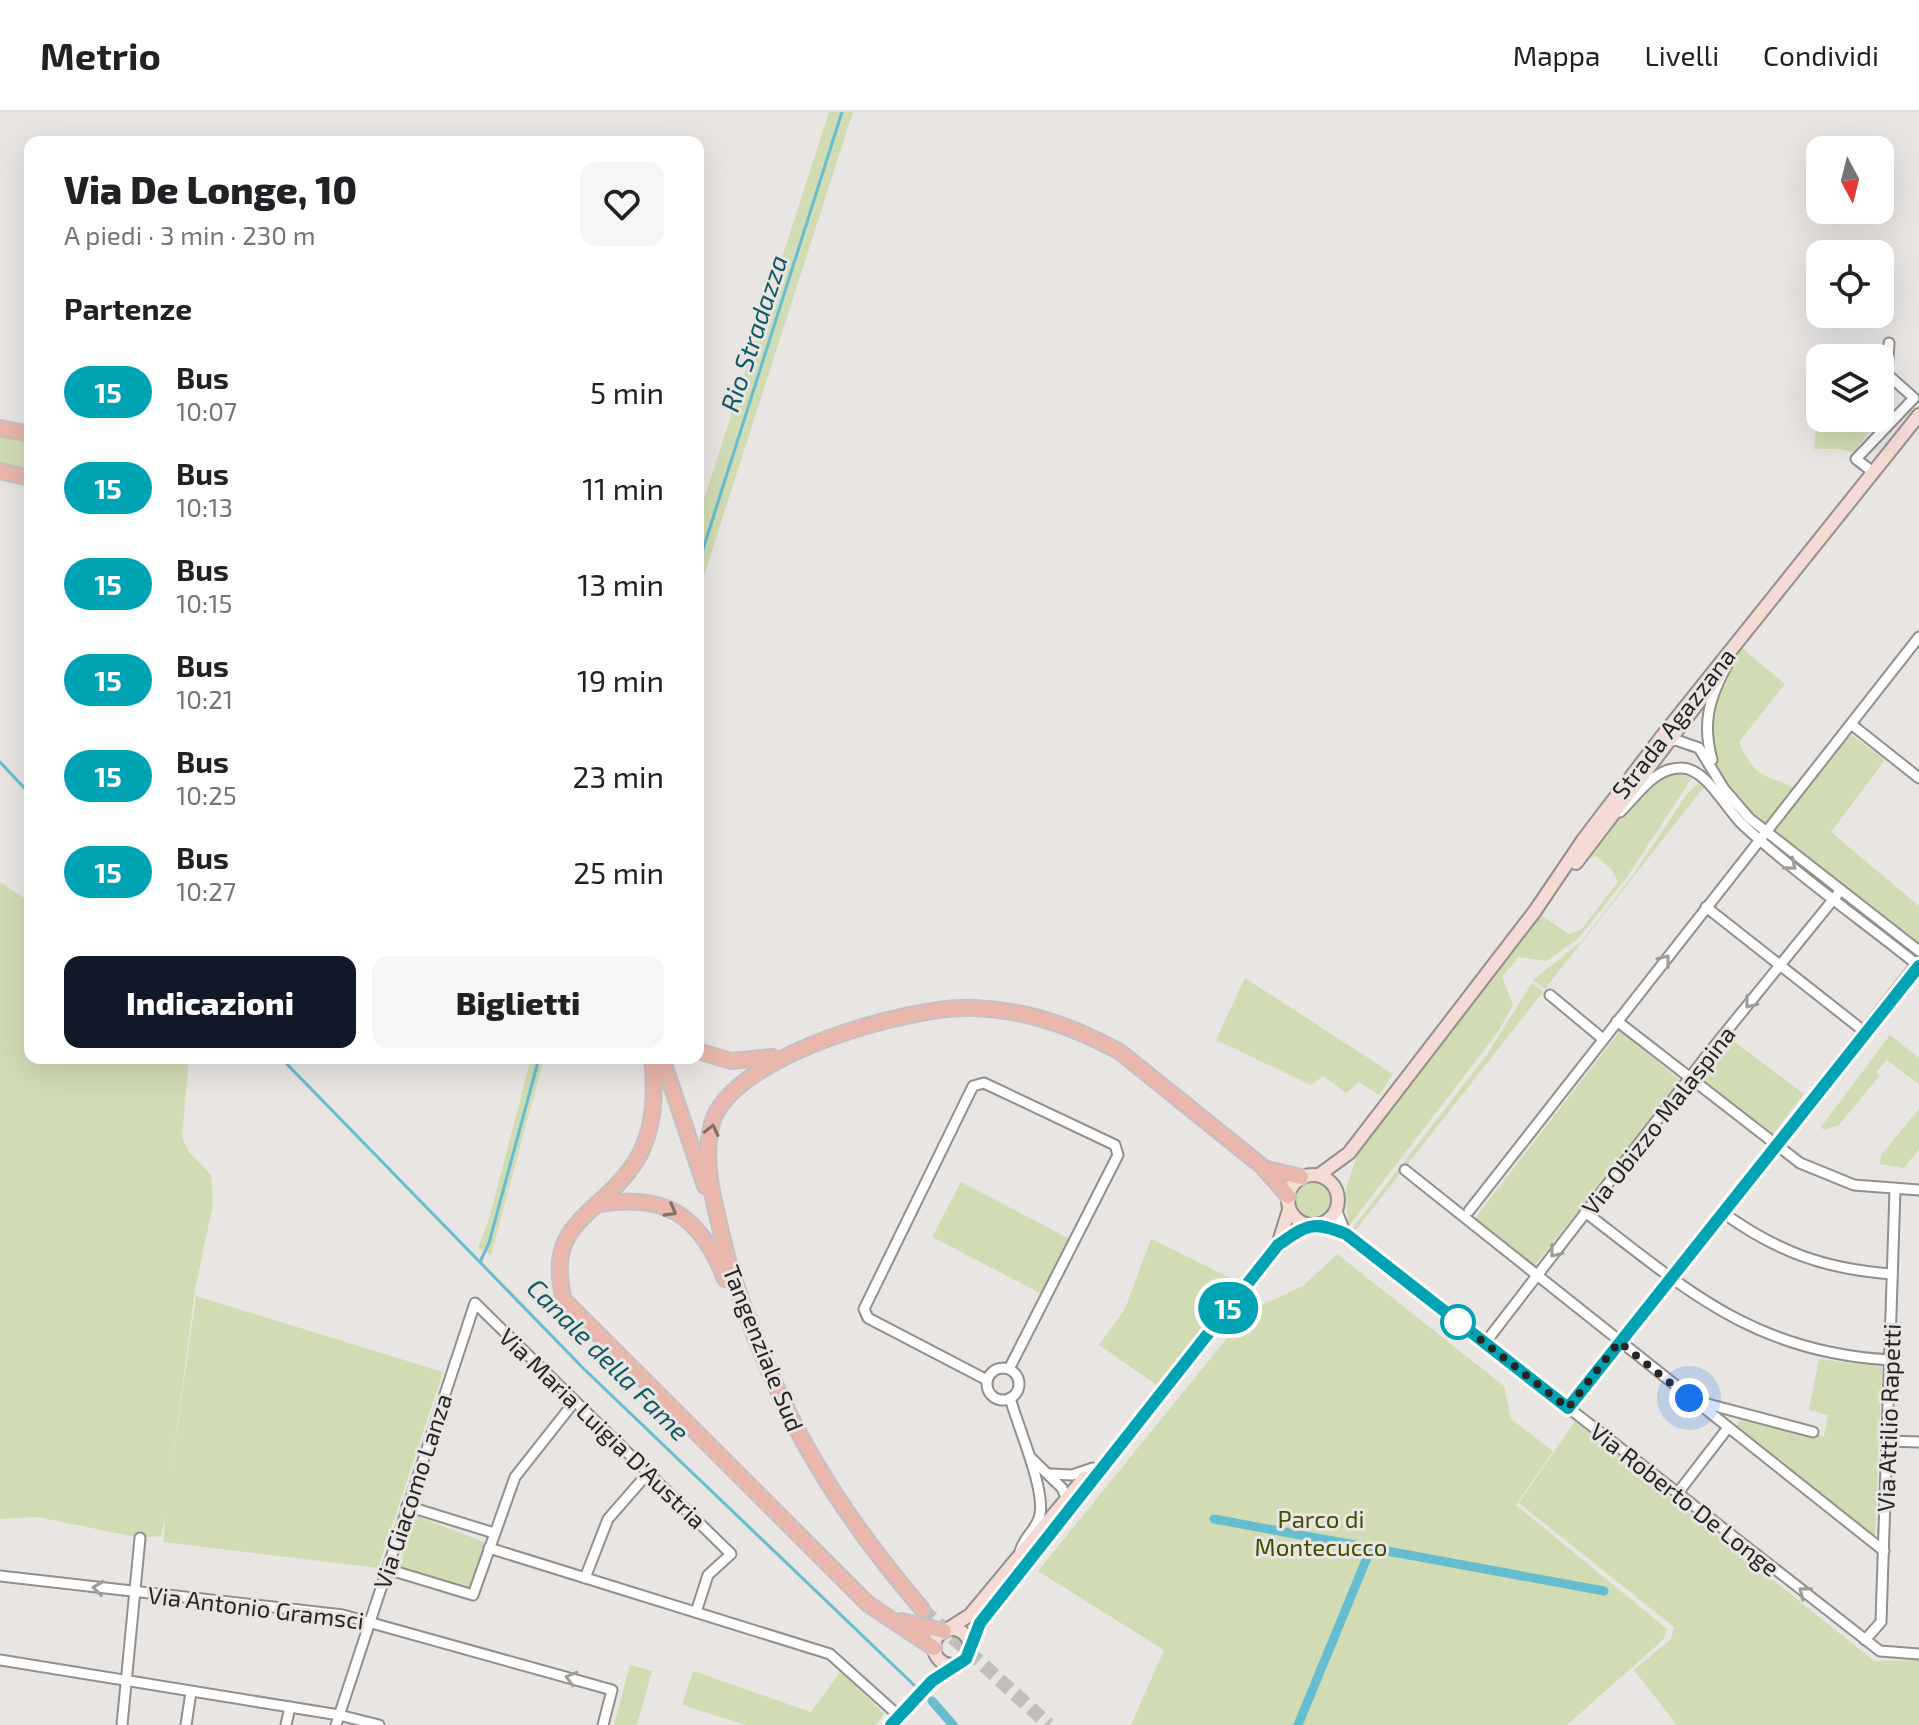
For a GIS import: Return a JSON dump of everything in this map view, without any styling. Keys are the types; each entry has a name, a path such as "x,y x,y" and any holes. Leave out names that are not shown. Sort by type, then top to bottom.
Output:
{"main road":[{"name":"Strada Agazzana","path":"1319,1175 1349,1153 1535,911 1606,826 1819,541 1919,415"},
{"path":"0,428 24,433"},
{"path":"0,471 24,477"},
{"name":"Strada Agazzana","path":"1535,911 1614,799 1777,589 1819,541"},
{"path":"728,1261 707,1150 713,1121 738,1083 781,1057 908,1014 948,1008 977,1008 1047,1019 1120,1052 1263,1167 1288,1203 1314,1224"},
{"path":"704,1053 731,1061 781,1057"},
{"path":"652,1064 654,1105 644,1145 628,1172 581,1216 561,1246 558,1263 564,1300 848,1585 934,1649 945,1664 957,1665"},
{"name":"Tangenziale Sud","path":"664,1064 764,1361 803,1446 840,1505 922,1609"},
{"path":"896,1722 929,1680 966,1659 980,1623 1278,1245 1336,1209 1337,1192 1349,1153"},
{"path":"1263,1167 1301,1177 1319,1175 1337,1192"},
{"path":"1278,1245 1288,1203 1301,1177"},
{"path":"596,1205 644,1200 685,1219 704,1237 715,1255 735,1306 764,1361"},
{"path":"929,1680 936,1639 970,1615 1067,1498 1135,1423"},
{"path":"890,1618 965,1633 971,1644"}],"street":[{"path":"1873,472 1856,459 1914,398 1887,374 1889,343"},
{"path":"1469,1211 1919,637"},
{"path":"1716,771 1707,735 1707,707 1727,665"},
{"path":"1851,724 1918,775"},
{"path":"1614,799 1623,794 1661,745 1670,741 1699,748 1734,803 1919,951"},
{"name":"Strada Agazzana","path":"1606,826 1652,779 1679,768 1696,771 1728,810 1759,839"},
{"path":"1568,1408 1918,964 1759,839"},
{"name":"Via Obizzo Malaspina","path":"1485,1343 1841,890"},
{"path":"1706,907 1865,1032"},
{"path":"1550,995 1603,1039"},
{"path":"1617,1021 1775,1145 1830,1178 1895,1190 1919,1190"},
{"path":"1009,1369 1118,1155 1115,1145 984,1083 973,1086 864,1309 868,1318 987,1380 992,1396 1010,1398"},
{"path":"1405,1170 1884,1551"},
{"name":"Via Attilio Rapetti","path":"1865,1640 1881,1622 1895,1190"},
{"path":"1336,1209 1346,1234"},
{"path":"1585,1212 1670,1278 1730,1319 1810,1350 1890,1360"},
{"path":"1722,1212 1804,1259 1829,1267 1892,1274"},
{"path":"1314,1224 1346,1234"},
{"name":"Via Roberto De Longe","path":"1346,1234 1880,1651 1919,1654"},
{"name":"Via Maria Luigia D'Austria","path":"475,1303 731,1554 708,1575 696,1612"},
{"name":"Via Giacomo Lanza","path":"337,1720 475,1303"},
{"path":"987,1380 993,1371 1009,1369 1017,1376 1019,1386 1010,1398"},
{"path":"1010,1398 1037,1479 1041,1506 1038,1522 1022,1543 1018,1557"},
{"path":"1689,1398 1813,1432"},
{"path":"387,1569 473,1595 515,1477 575,1401"},
{"path":"1677,1494 1727,1429"},
{"path":"1888,1441 1919,1442"},
{"path":"1019,1574 1067,1506 1062,1488 1043,1472 1024,1447"},
{"path":"1043,1472 1072,1475 1093,1468"},
{"path":"585,1578 608,1519 649,1472"},
{"path":"407,1506 494,1533"},
{"path":"122,1725 140,1538"},
{"path":"489,1548 830,1654 896,1722"},
{"name":"Via Antonio Gramsci","path":"0,1576 370,1620 612,1690 603,1725"},
{"path":"0,1660 290,1707 337,1720 379,1725"},
{"path":"186,1725 191,1692"},
{"path":"286,1725 290,1707"}],"green space":[{"path":"829,112 853,112 704,575 704,499"},
{"path":"0,432 24,438 24,471 0,465"},
{"path":"1816,432 1869,432 1853,453 1842,449 1814,449"},
{"path":"1741,647 1785,684 1739,742 1758,771 1798,791 1846,731 1885,760 1831,832 1919,906 1919,951 1749,818 1716,771 1709,745 1715,686"},
{"path":"1676,773 1692,778 1629,874 1578,939 1546,961 1519,957 1502,976 1513,1005 1498,1032 1348,1227 1346,1188 1358,1153 1541,915 1569,934 1581,930 1618,882 1612,870 1596,856 1584,862 1636,798 1649,787"},
{"path":"1698,784 1704,787 1545,989 1533,980 1581,942 1633,875 1689,791"},
{"path":"0,882 24,898 24,1064 188,1064 182,1137 189,1152 211,1175 213,1204 195,1290 171,1474 196,1296 443,1372 378,1568 163,1542 166,1515 161,1536 140,1538 38,1517 0,1519"},
{"path":"1245,978 1393,1074 1379,1095 1359,1082 1346,1093 1323,1076 1311,1085 1216,1040"},
{"path":"1532,983 1543,992 1355,1231 1352,1229 1486,1056"},
{"path":"1620,1031 1682,1082 1534,1266 1475,1218"},
{"path":"1890,1035 1919,1058 1919,1084 1887,1060 1876,1072 1880,1075 1839,1125 1824,1130 1821,1127"},
{"path":"1732,1040 1804,1094 1773,1134 1701,1080"},
{"path":"529,1064 542,1064 491,1255 478,1248 490,1216"},
{"path":"1919,1109 1919,1149 1904,1168 1880,1164 1881,1155"},
{"path":"1313,1180 1327,1186 1333,1200 1327,1214 1313,1220 1299,1214 1293,1200 1299,1186"},
{"path":"961,1182 1070,1239 1042,1294 932,1237"},
{"path":"1151,1239 1239,1282 1158,1386 1099,1345 1125,1309"},
{"name":"Parco di Montecucco","path":"1337,1254 1504,1386 1511,1419 1553,1451 1516,1505 1667,1629 1664,1639 1567,1725 1131,1725 1164,1650 1038,1571 1249,1311 1303,1286"},
{"path":"1819,1359 1882,1367 1875,1536 1736,1427 1741,1420 1824,1436 1828,1415 1809,1410"},
{"path":"1575,1421 1874,1661 1919,1660 1919,1725 1677,1725 1634,1670 1671,1639 1674,1627 1519,1503"},
{"path":"416,1516 487,1543 472,1591 398,1569"},
{"path":"630,1665 652,1671 637,1725 614,1725"},
{"path":"693,1671 811,1712 841,1671 884,1714 876,1725 746,1725 682,1705"}],"waterway":[{"name":"Rio Stradazza","path":"704,546 842,112"},
{"name":"Canale della Fame","path":"0,762 24,788"},
{"name":"Canale della Fame","path":"287,1064 584,1369 914,1685"},
{"name":"Rio Stradazza","path":"480,1262 489,1243 537,1064"},
{"path":"1214,1519 1604,1591"},
{"path":"1298,1725 1371,1548"},
{"name":"Canale della Fame","path":"932,1701 953,1725"}],"tunnel":[{"path":"922,1609 1049,1725"}],"bus line":[{"name":"15","path":"891,1725 942,1672 966,1659 980,1623 1278,1245 1308,1225 1319,1224 1346,1234 1568,1408 1917,964 1919,966"}],"route":[{"path":"1458,1322 1568,1408 1619,1342 1689,1398"}]}
